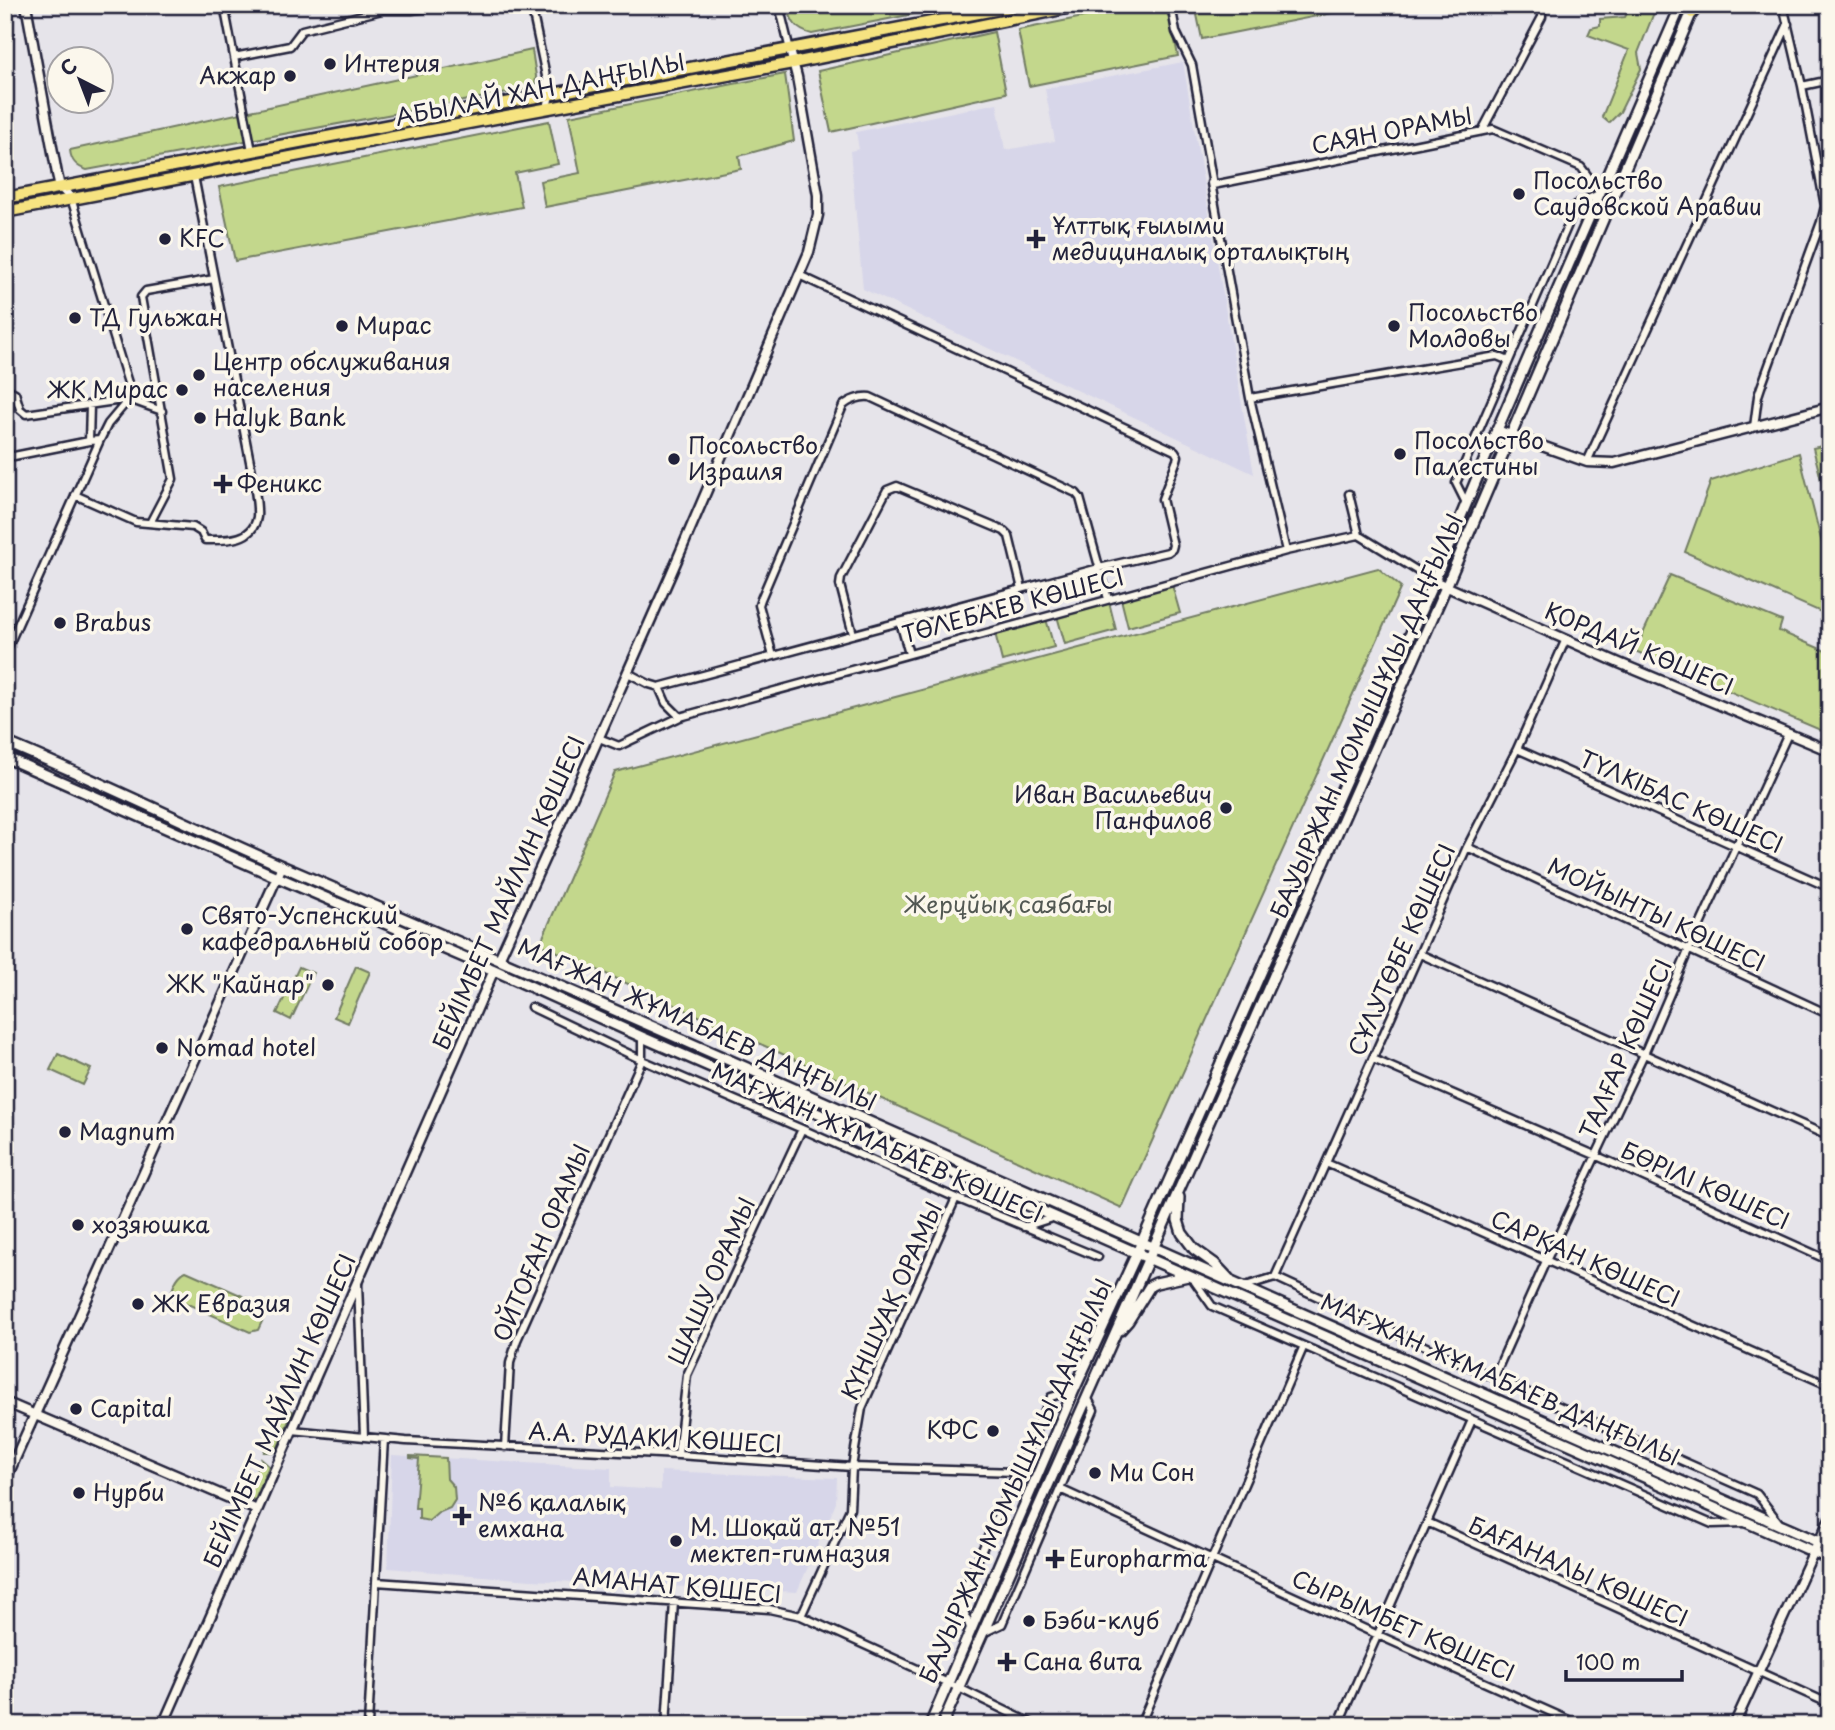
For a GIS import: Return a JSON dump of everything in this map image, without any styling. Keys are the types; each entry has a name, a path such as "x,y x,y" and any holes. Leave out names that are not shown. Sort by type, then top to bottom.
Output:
{"main road":[{"name":"АБЫЛАЙ ХАН ДАҢҒЫЛЫ","path":"5,198 1021,5"},
{"name":"АБЫЛАЙ ХАН ДАҢҒЫЛЫ","path":"5,212 1082,5"},
{"name":"БАУЫРЖАН МОМЫШҰЛЫ ДАҢҒЫЛЫ","path":"929,1725 1074,1390 1142,1243 1434,581 1681,5"},
{"name":"БАУЫРЖАН МОМЫШҰЛЫ ДАҢҒЫЛЫ","path":"942,1725 1446,586 1695,8"},
{"name":"МАҒЖАН ЖҰМАБАЕВ ДАҢҒЫЛЫ","path":"5,742 1830,1547"},
{"name":"МАҒЖАН ЖҰМАБАЕВ ДАҢҒЫЛЫ","path":"5,757 1830,1559"},
{"name":"БЕЙІМБЕТ МАЙЛИН КӨШЕСІ","path":"494,970 499,959"},
{"path":"1180,1188 1178,1220 1182,1233 1194,1249 1238,1285"},
{"path":"1114,1336 1128,1321 1150,1286 1190,1277"}],"street":[{"path":"7,649 100,440 108,424 130,399 128,383 71,198 60,187 26,5"},
{"path":"181,5 190,5"},
{"path":"224,5 253,151"},
{"path":"234,57 290,46 302,30 374,12 451,5"},
{"path":"531,5 550,95 547,108"},
{"path":"779,5 790,50"},
{"path":"1171,5 1176,32 1192,65 1250,398 1286,551"},
{"path":"1482,131 1542,18 1542,5"},
{"path":"1755,427 1761,387 1827,206 1783,5"},
{"path":"1587,462 1788,24"},
{"name":"БЕЙІМБЕТ МАЙЛИН КӨШЕСІ","path":"499,959 628,673 815,232 818,195 790,50"},
{"path":"1802,86 1830,80"},
{"name":"САЯН ОРАМЫ","path":"1212,184 1493,129 1581,167 1601,193"},
{"path":"75,495 136,522 194,527 201,532 205,540 241,538 253,530 257,516 254,482 194,176"},
{"path":"1466,504 1456,483 1577,204 1601,193"},
{"path":"628,673 659,687 1172,549 1162,499 1177,460 1175,451 799,275"},
{"path":"149,523 173,479 141,297 146,291 214,279"},
{"path":"1250,398 1497,356 1509,361"},
{"path":"5,388 15,393 20,410 26,414 130,399 162,411"},
{"path":"774,656 760,605 761,599 843,406 847,401 865,397 1076,493 1080,498 1108,599"},
{"path":"89,441 90,405"},
{"path":"1497,430 1587,462 1614,463 1830,407"},
{"path":"5,455 14,456 100,440"},
{"path":"853,634 840,585 841,578 887,490 897,486 1004,531 1009,536 1022,589"},
{"path":"1349,494 1359,535 1434,581"},
{"name":"ТӨЛЕБАЕВ КӨШЕСІ","path":"599,738 619,746 680,717 1286,551 1359,535"},
{"name":"ҚОРДАЙ КӨШЕСІ","path":"1434,581 1830,751"},
{"path":"900,622 909,654"},
{"name":"СҰЛУТӨБЕ КӨШЕСІ","path":"1275,1277 1467,847 1517,749 1566,639"},
{"path":"659,687 666,703 680,717"},
{"name":"ТАЛҒАР КӨШЕСІ","path":"1494,1377 1644,1054 1788,734"},
{"name":"ТҮЛКІБАС КӨШЕСІ","path":"1517,749 1830,888"},
{"name":"МОЙЫНТЫ КӨШЕСІ","path":"1467,847 1830,1015"},
{"path":"5,1481 282,866"},
{"path":"1420,954 1830,1137"},
{"name":"БЕЙІМБЕТ МАЙЛИН КӨШЕСІ","path":"163,1725 494,970"},
{"name":"МАҒЖАН ЖҰМАБАЕВ КӨШЕСІ","path":"531,1007 642,1060 956,1198 1098,1257"},
{"path":"642,1037 642,1060"},
{"name":"БӨРІЛІ КӨШЕСІ","path":"1373,1059 1830,1261"},
{"name":"ОЙТОҒАН ОРАМЫ","path":"506,1447 510,1363 517,1340 642,1060"},
{"name":"ШАШУ ОРАМЫ","path":"678,1455 687,1375 802,1129"},
{"name":"САРҚАН КӨШЕСІ","path":"1326,1163 1830,1385"},
{"name":"КҮНШУАҚ ОРАМЫ","path":"802,1616 850,1509 852,1467 862,1408 956,1198"},
{"path":"1024,1227 1055,1217"},
{"name":"МАҒЖАН ЖҰМАБАЕВ ДАҢҒЫЛЫ","path":"1190,1277 1212,1306 1303,1348 1712,1524 1747,1523"},
{"path":"1238,1285 1275,1277 1757,1494 1782,1525"},
{"path":"358,1281 364,1436"},
{"path":"1140,1725 1303,1348"},
{"path":"971,1629 960,1599 1051,1396 1074,1390"},
{"path":"983,1633 1002,1623 1094,1410 1087,1397"},
{"path":"5,1402 257,1510"},
{"path":"1338,1725 1472,1420"},
{"name":"А.А. РУДАКИ КӨШЕСІ","path":"292,1430 506,1447 852,1467 1016,1472"},
{"path":"368,1725 384,1439"},
{"name":"СЫРЫМБЕТ КӨШЕСІ","path":"1060,1489 1580,1725"},
{"path":"1734,1725 1830,1516"},
{"name":"БАҒАНАЛЫ КӨШЕСІ","path":"1427,1522 1830,1704"},
{"name":"АМАНАТ КӨШЕСІ","path":"376,1582 769,1609 802,1616 1035,1725"},
{"path":"666,1725 674,1602"}],"shaded area":[{"name":"Ұлттық ғылыми медициналық орталықтың","path":"1183,62 1254,474 863,289 850,151 859,149 856,132 997,103 1005,150 1055,141 1045,89"},
{"name":"М. Шоқай ат. №51 мектеп-гимназия","path":"392,1455 611,1468 611,1487 661,1490 661,1471 837,1478 836,1503 797,1592 531,1580 388,1568"}],"green space":[{"path":"787,5 960,5 812,34 801,30 795,24"},
{"path":"1143,5 1168,5 1178,56 1029,86 1018,30"},
{"path":"1195,5 1372,5 1202,39"},
{"path":"1631,5 1657,5 1638,53 1641,69 1620,112 1609,123 1602,117 1629,50 1588,35 1591,28 1600,26 1600,19 1625,17"},
{"path":"994,32 1006,93 831,132 818,71"},
{"path":"532,50 536,76 535,86 529,89 87,170 75,163 70,150"},
{"path":"785,74 794,141 739,156 741,169 545,207 540,181 580,173 569,116"},
{"path":"549,121 558,164 515,173 522,207 235,261 219,187"},
{"path":"1830,444 1830,515 1813,448"},
{"path":"1799,453 1830,575 1830,616 1685,552 1711,481"},
{"name":"Жерұйық саябағы","path":"1378,568 1401,587 1122,1208 540,944 615,772"},
{"path":"1670,575 1782,621 1779,631 1830,653 1830,720 1825,732 1635,651"},
{"path":"1172,585 1180,613 1128,627 1121,599"},
{"path":"1109,602 1116,630 1065,644 1057,616"},
{"path":"1046,619 1054,647 1002,661 995,633"},
{"path":"356,966 370,972 348,1023 334,1017"},
{"path":"299,967 313,973 291,1020 277,1013"},
{"path":"58,1054 91,1069 83,1085 50,1070"},
{"path":"186,1271 261,1304 266,1313 258,1330 250,1332 174,1298 171,1295 174,1285"},
{"path":"281,1407 293,1411 276,1452 264,1452"},
{"path":"410,1456 446,1458 447,1479 454,1487 455,1500 450,1508 429,1521 419,1519 419,1508 415,1508 419,1459"},
{"path":"261,1459 269,1466 255,1500 245,1497"}],"place":[{"name":"Интерия","path":"330,64"},
{"name":"Акжар","path":"290,76"},
{"name":"Посольство Саудовской Аравии","path":"1519,194"},
{"name":"KFC","path":"165,239"},
{"name":"Ұлттық ғылыми медициналық орталықтың","path":"1036,239"},
{"name":"ТД Гульжан","path":"75,318"},
{"name":"Мирас","path":"342,326"},
{"name":"Посольство Молдовы","path":"1394,326"},
{"name":"Центр обслуживания населения","path":"199,375"},
{"name":"ЖК Мирас","path":"182,390"},
{"name":"Halyk Bank","path":"200,418"},
{"name":"Посольство Палестины","path":"1400,454"},
{"name":"Посольство Израиля","path":"674,459"},
{"name":"Феникс","path":"223,484"},
{"name":"Brabus","path":"60,623"},
{"name":"Иван Васильевич Панфилов","path":"1226,808"},
{"name":"Свято-Успенский кафедральный собор","path":"187,929"},
{"name":"ЖК \"Кайнар\"","path":"328,985"},
{"name":"Nomad hotel","path":"162,1048"},
{"name":"Magnum","path":"65,1132"},
{"name":"хозяюшка","path":"78,1225"},
{"name":"ЖК Евразия","path":"138,1304"},
{"name":"Capital","path":"76,1409"},
{"name":"КФС","path":"993,1431"},
{"name":"Ми Сон","path":"1095,1473"},
{"name":"Нурби","path":"79,1493"},
{"name":"№6 қалалық емхана","path":"462,1516"},
{"name":"М. Шоқай ат. №51 мектеп-гимназия","path":"676,1541"},
{"name":"Europharma","path":"1055,1559"},
{"name":"Бэби-клуб","path":"1029,1621"},
{"name":"Сана вита","path":"1007,1662"}]}
